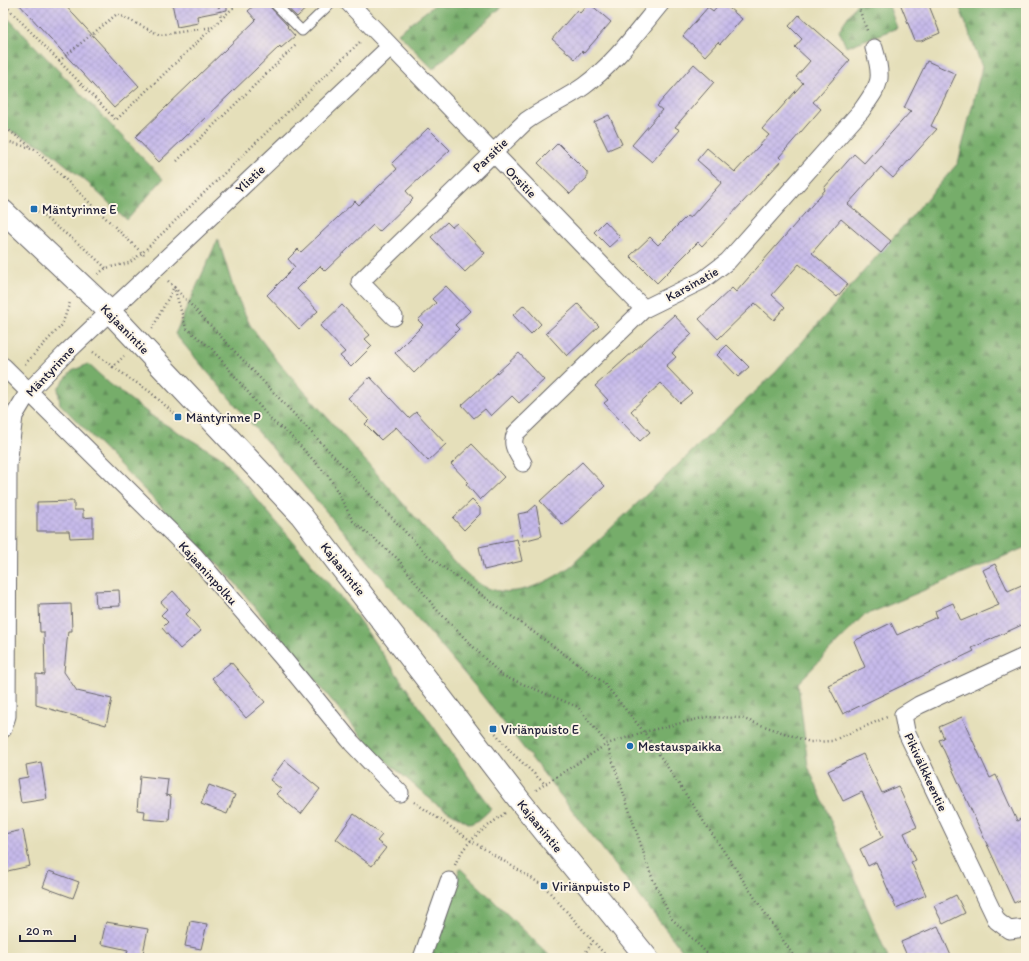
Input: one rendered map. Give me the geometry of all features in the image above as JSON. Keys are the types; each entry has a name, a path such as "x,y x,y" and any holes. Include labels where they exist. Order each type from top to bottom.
{"main road":[{"name":"Kajaanintie","path":"3,211 110,312 301,514 520,801 647,958"}],"street":[{"name":"Parsitie","path":"394,317 360,282 492,152 526,121 543,109 583,87 608,65 661,3"},
{"name":"Orsitie","path":"353,4 390,47 644,309"},
{"name":"Ylistie","path":"110,312 390,47"},
{"name":"Karsinatie","path":"523,463 514,446 513,439 516,433 644,309 698,283 716,272 728,261 861,111 875,91 880,79 880,67 874,48"},
{"name":"Mäntyrinne","path":"3,729 7,716 8,465 14,416 29,391 78,341 110,312"},
{"name":"Kajaaninpolku","path":"8,371 194,554 281,656 352,743 400,793"},
{"name":"Pikivälkkeentie","path":"1026,656 919,705 903,715 906,731 997,921 1009,930 1026,928"},
{"path":"422,958 449,881"}],"lane":[{"path":"274,3 302,31 331,3"}],"path":[{"path":"3,3 116,120 238,3"},
{"path":"218,3 221,19"},
{"path":"857,3 874,48"},
{"path":"59,61 117,14 160,35 213,27"},
{"path":"8,371 62,325 68,304 83,286 106,268 128,263 142,253 373,29"},
{"path":"177,161 300,40 302,31"},
{"path":"3,126 34,149 142,253 429,557 603,682 644,732 795,958"},
{"path":"3,140 34,149"},
{"path":"34,210 84,248 106,268"},
{"path":"113,367 153,328 174,287"},
{"path":"174,287 186,328 212,349 272,421 290,434 330,478 353,521 398,559 436,608 501,675 578,707 607,744 651,875 671,918 712,958"},
{"path":"62,325 78,341 149,391 178,417"},
{"path":"449,881 459,855 470,840 520,801 607,744 644,732 706,717 741,718 810,742 832,741 886,717 903,715"},
{"path":"492,729 511,752 545,784"},
{"path":"400,793 470,840 544,886 608,958"},
{"path":"582,958 593,941"}],"green space":[{"path":"437,3 506,3 433,69 398,33"},
{"path":"857,3 888,3 897,28 846,47 839,30"},
{"path":"958,3 1026,3 1026,547 863,616 798,683 808,766 888,958 688,958 475,686 175,334 218,239 234,290 250,325 274,357 459,567 478,583 490,589 514,591 538,585 571,566 776,372 958,163 982,67"},
{"path":"3,13 163,179 127,220 88,183 44,147 3,127"},
{"path":"88,364 110,384 156,419 222,458 356,616 491,809 479,820 470,824 436,804 371,748 231,578 60,404 58,388 72,371"},
{"path":"460,868 552,958 429,958"}],"building":[{"path":"18,3 63,3 139,86 114,108"},
{"path":"172,3 227,3 227,10 197,16 198,23 177,27"},
{"path":"257,3 268,3 295,36 281,48 280,46 159,162 135,137 256,20 248,11"},
{"path":"282,3 312,3 297,17"},
{"path":"589,3 611,22 584,53 582,51 575,59 552,39 577,10 580,13"},
{"path":"720,3 723,3 742,19 720,44 718,42 705,56 683,36 708,7 713,11"},
{"path":"900,3 928,3 940,33 921,41 915,41"},
{"path":"799,15 850,60 813,102 821,109 779,157 782,160 702,246 698,242 657,283 630,256 650,237 658,245 687,216 690,218 722,182 697,160 707,148 735,172 769,135 762,129 803,83 796,77 810,61 795,47 802,39 789,26"},
{"path":"927,61 956,74 931,126 937,129 893,178 881,167 848,204 891,241 881,253 841,219 812,253 848,284 837,297 799,264 772,295 785,307 774,320 755,303 718,339 699,319 732,288 736,292 825,190 824,188 854,154 864,163 911,111 904,108"},
{"path":"694,64 714,82 675,127 680,130 652,162 632,145 662,110 657,106"},
{"path":"609,115 622,144 608,150 594,122"},
{"path":"428,128 450,150 406,191 413,199 379,232 373,225 325,271 320,266 297,289 318,311 299,329 267,295 295,267 288,259 298,249 301,252 355,201 359,205 397,169 392,163"},
{"path":"558,143 587,172 587,178 570,194 538,163"},
{"path":"605,221 620,237 609,247 594,232"},
{"path":"447,222 452,227 457,223 485,253 465,272 431,237"},
{"path":"446,286 470,311 455,325 459,329 414,373 395,353 423,325 418,320 436,303 432,299"},
{"path":"578,304 599,326 567,356 546,333"},
{"path":"342,305 370,335 365,339 372,346 351,367 340,356 345,352 320,326"},
{"path":"524,305 541,324 531,334 513,315"},
{"path":"674,315 692,334 672,353 676,357 666,366 692,393 680,403 661,383 631,411 650,432 640,441 604,403 608,400 595,386"},
{"path":"727,345 749,367 738,377 717,355"},
{"path":"519,353 544,380 519,403 512,396 491,416 485,409 474,418 462,405"},
{"path":"370,377 409,418 416,412 446,444 428,461 396,427 381,440 365,424 369,420 348,398"},
{"path":"472,444 504,477 480,500 466,484 468,482 451,464"},
{"path":"582,462 605,486 563,525 540,501"},
{"path":"472,500 480,508 480,514 464,530 453,518"},
{"path":"74,501 74,510 83,510 83,518 93,517 93,537 70,538 69,531 37,531 37,502"},
{"path":"536,505 542,536 523,541 518,514 528,512"},
{"path":"517,539 522,561 484,570 479,547"},
{"path":"995,564 1008,591 1026,583 1026,623 972,648 974,651 843,714 828,685 865,667 854,641 891,623 897,635 937,617 935,611 953,603 961,621 999,605 983,570"},
{"path":"119,590 120,606 96,607 95,591"},
{"path":"173,591 190,610 186,614 201,631 180,649 162,628 168,622 161,615 167,609 161,602"},
{"path":"71,604 72,631 68,631 64,672 77,691 112,699 106,725 36,705 36,674 45,675 44,632 40,632 39,605"},
{"path":"231,662 265,702 246,718 212,678"},
{"path":"962,717 990,778 996,775 1017,821 1026,816 1026,897 1014,903 939,740 944,738 939,727"},
{"path":"863,754 882,793 898,786 917,827 904,833 916,860 911,862 926,895 896,908 876,862 868,866 860,849 883,837 862,792 843,801 828,771"},
{"path":"285,760 320,789 301,814 276,794 281,789 270,780"},
{"path":"41,762 47,799 21,803 17,779 28,777 26,765"},
{"path":"140,776 168,779 166,795 171,796 169,821 144,819 145,811 137,810"},
{"path":"209,785 235,795 227,814 201,804"},
{"path":"354,814 382,835 377,841 386,848 372,866 336,839"},
{"path":"23,830 30,866 3,872 3,843 6,842 4,834"},
{"path":"49,871 79,882 73,898 43,887"},
{"path":"956,895 965,913 943,924 934,906"},
{"path":"190,921 207,924 201,949 185,946"},
{"path":"106,922 148,929 142,958 126,958 128,950 101,944"},
{"path":"938,926 952,958 908,958 901,942"}],"place":[{"name":"Mäntyrinne E","path":"34,209"},
{"name":"Mäntyrinne P","path":"178,417"},
{"name":"Viriänpuisto E","path":"493,729"},
{"name":"Mestauspaikka","path":"630,746"},
{"name":"Viriänpuisto P","path":"544,886"}]}
